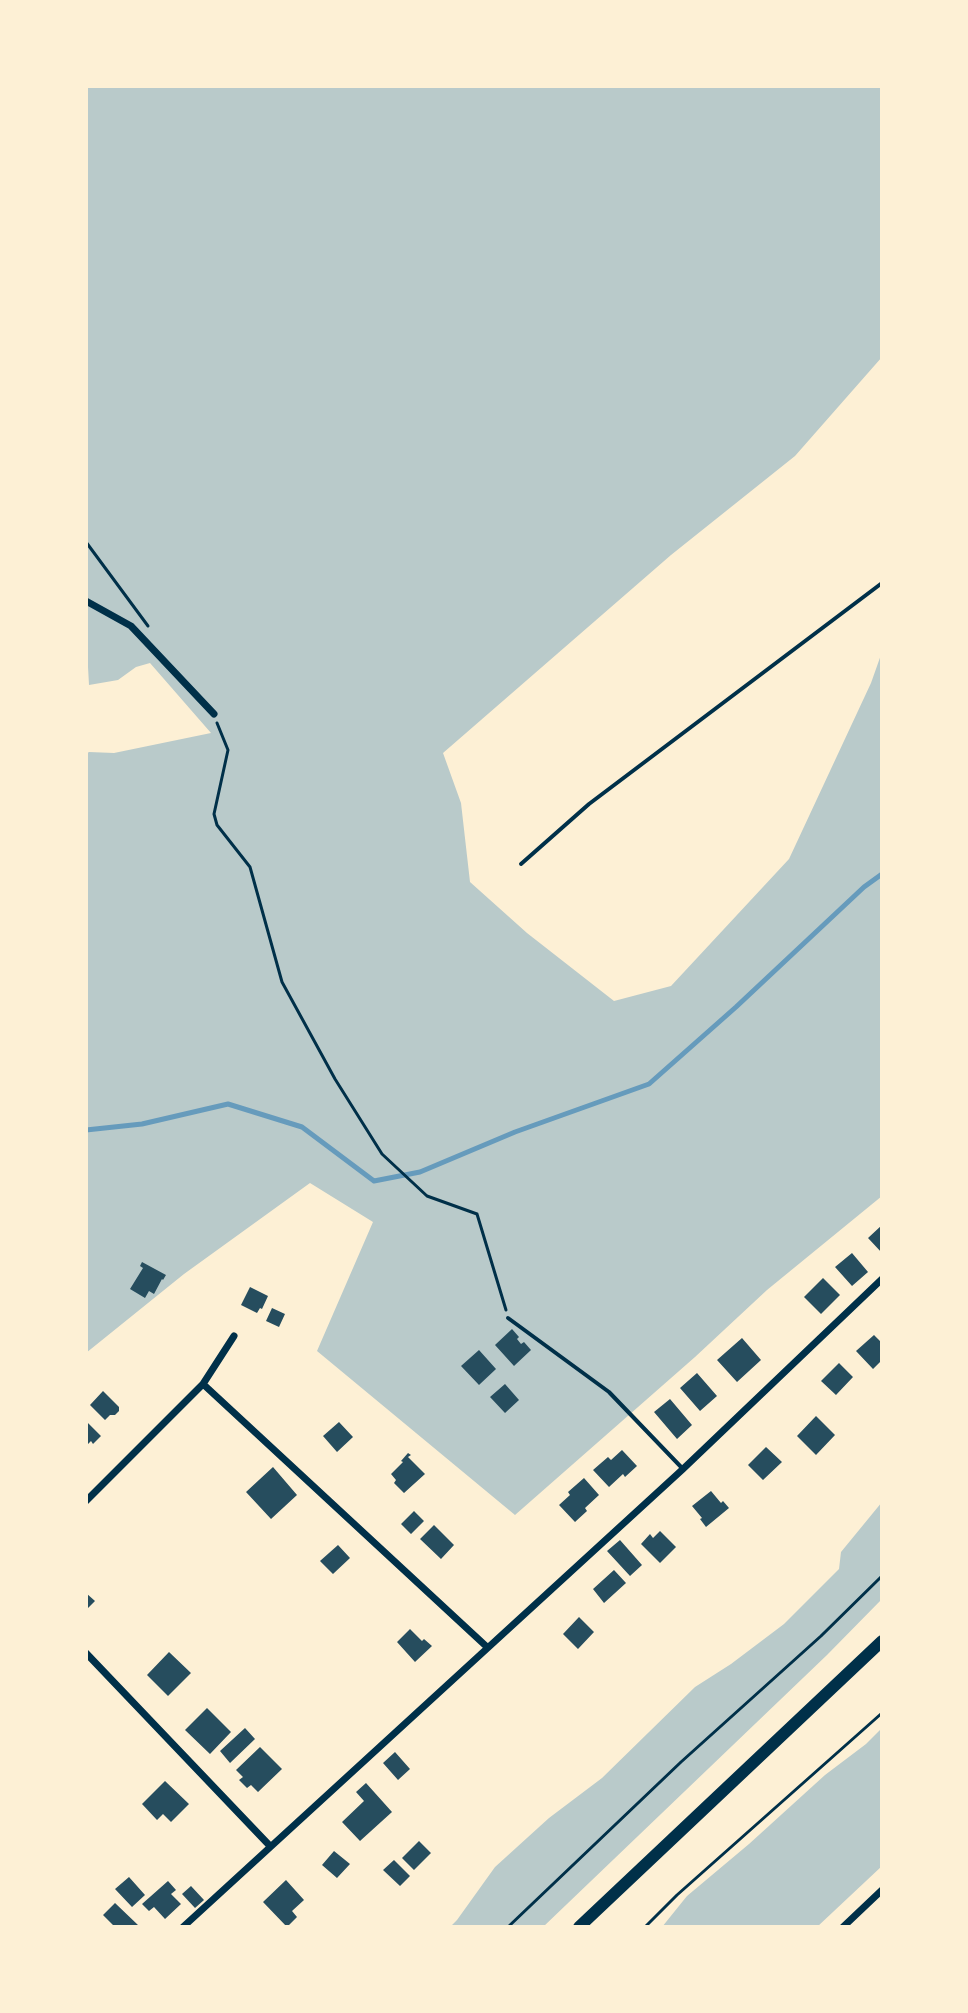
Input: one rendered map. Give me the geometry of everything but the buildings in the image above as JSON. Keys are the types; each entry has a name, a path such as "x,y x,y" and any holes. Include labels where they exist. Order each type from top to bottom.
{"main road":[{"path":"579,1927 882,1641"}],"street":[{"path":"86,601 131,626 214,714"},
{"path":"183,1927 683,1469 882,1279"},
{"path":"86,1501 203,1384 234,1336"},
{"path":"203,1384 487,1647"},
{"path":"86,1653 270,1846"},
{"path":"843,1927 882,1890"}],"lane":[{"path":"521,864 589,804 882,583"},
{"path":"508,1318 609,1392 683,1469"}],"path":[{"path":"86,542 150,628"},
{"path":"214,714 228,750 214,814 217,825 250,867 282,982 335,1079 382,1154 427,1196 477,1214 508,1318"},
{"path":"508,1927 882,1576"},
{"path":"645,1927 882,1713"}],"shaded area":[{"path":"86,86 882,86 882,357 795,456 671,555 443,753 461,803 470,882 527,933 614,1001 671,986 789,859 871,683 882,652 882,1196 767,1290 515,1515 317,1351 373,1222 310,1183 184,1274 86,1353 86,754 114,753 211,733 150,663 136,667 118,680 89,685 86,664"},
{"path":"882,1502 882,1599 827,1655 543,1927 450,1927 495,1867 549,1818 602,1778 695,1687 784,1624 839,1569 841,1552"},
{"path":"882,1728 882,1866 817,1927 662,1927 687,1896"}],"waterway":[{"path":"86,1130 142,1124 228,1104 302,1127 374,1181 420,1172 515,1132 649,1084 882,874"}]}
